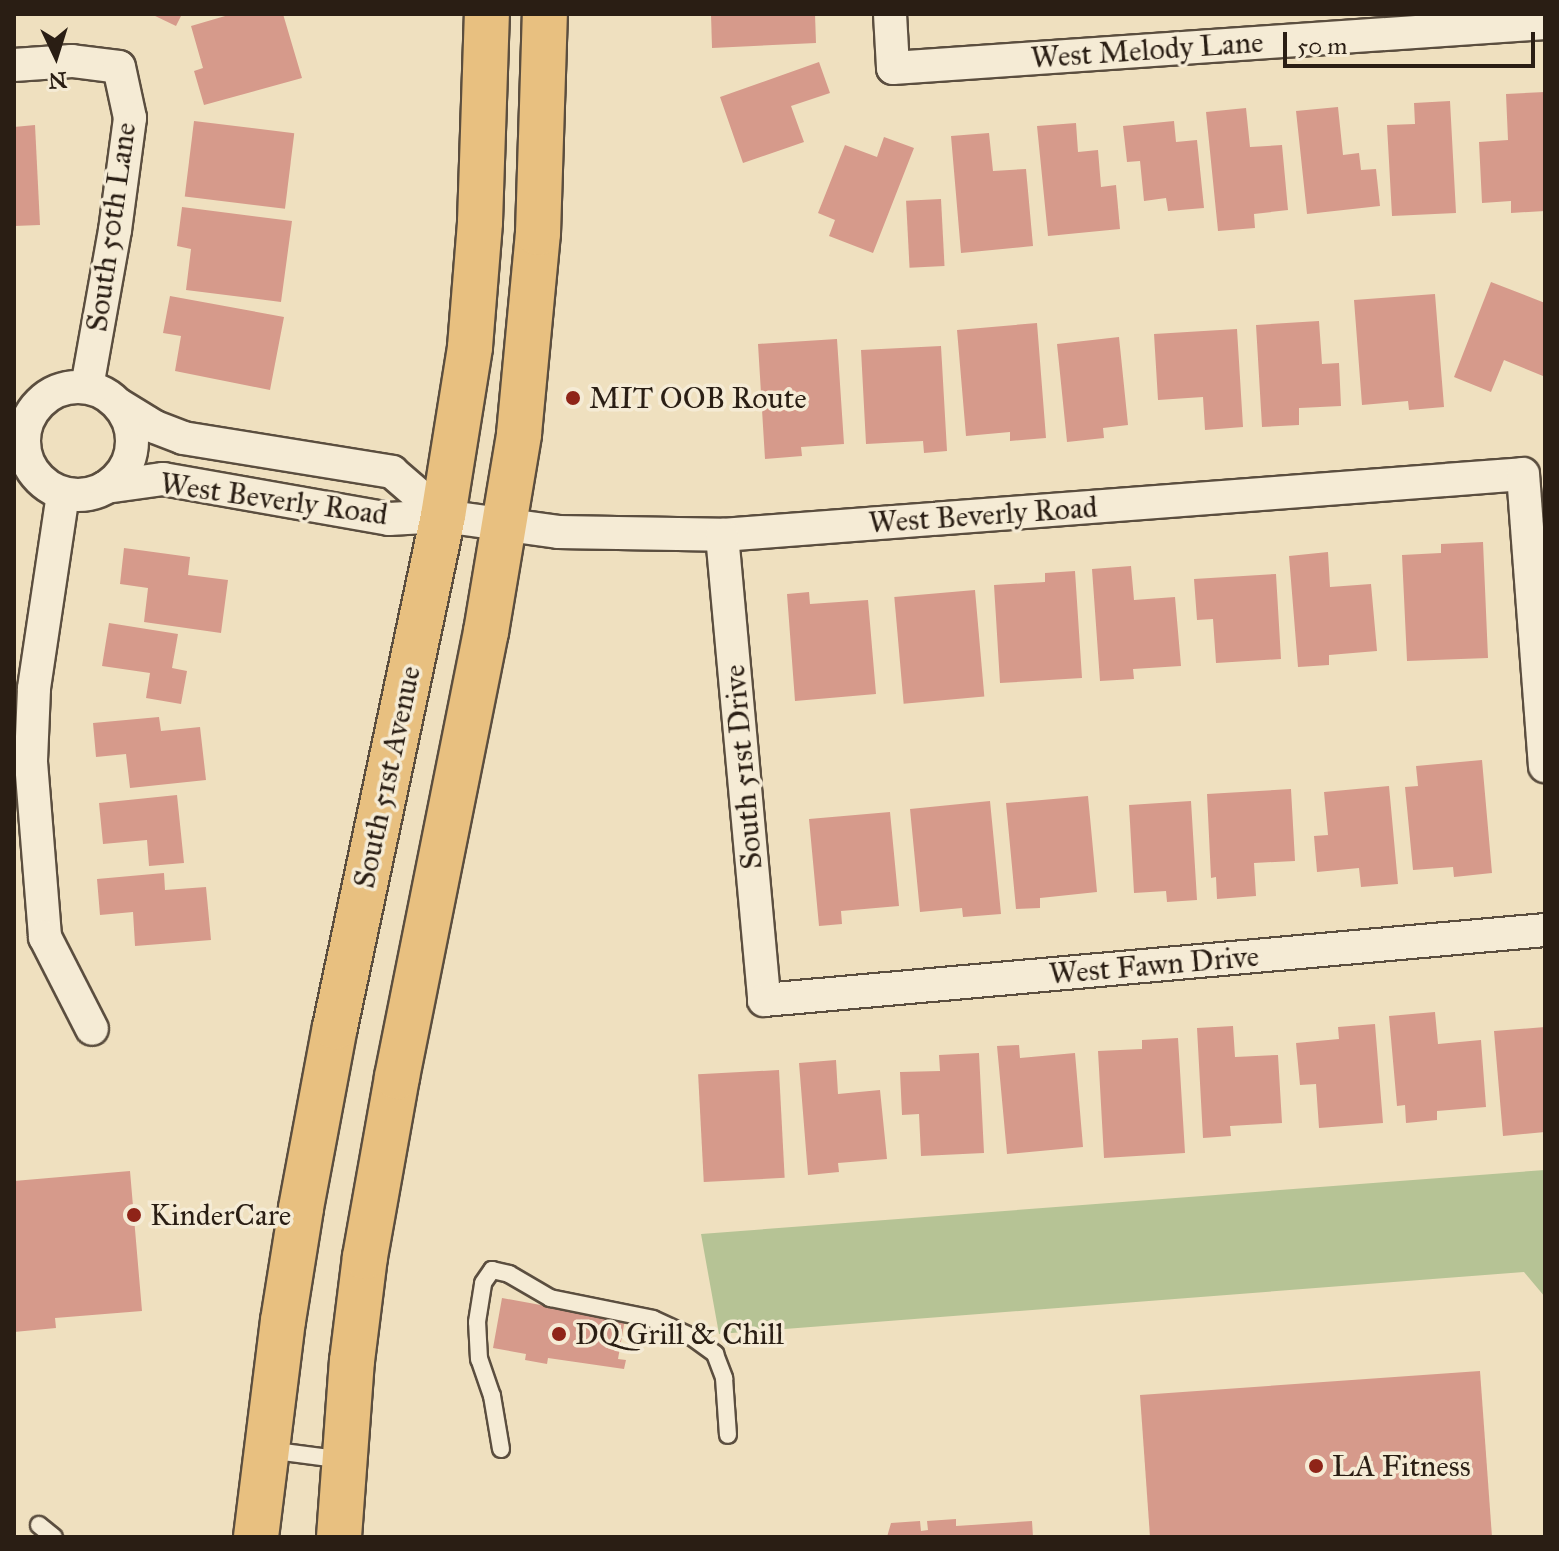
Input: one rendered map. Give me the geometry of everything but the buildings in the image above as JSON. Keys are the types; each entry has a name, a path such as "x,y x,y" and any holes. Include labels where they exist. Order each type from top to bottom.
{"main road":[{"name":"South 51st Avenue","path":"256,1537 283,1321 326,1072 443,516 476,285 487,14"},
{"path":"339,1537 352,1361 377,1187 504,527 531,324 543,133 545,14"}],"street":[{"name":"West Melody Lane","path":"890,14 893,68 1545,23"},
{"name":"South 50th Lane","path":"14,65 72,61 119,67 130,118 115,230 87,387"},
{"path":"87,387 110,397 119,405 128,419 132,450 127,465 106,487 86,495 63,494 50,488 30,467 23,441 25,428 37,404 48,395 60,389 87,387"},
{"name":"West Beverly Road","path":"119,405 155,427 183,438 392,472 443,516"},
{"name":"West Beverly Road","path":"106,487 163,479 389,519 443,516 504,527 558,532 722,535 1523,474 1543,722"},
{"path":"63,494 24,687 45,937 92,1029"},
{"name":"South 51st Drive","path":"722,535 764,1000"},
{"path":"1543,722 1545,766"},
{"name":"West Fawn Drive","path":"764,1000 1545,930"}],"lane":[{"path":"501,1449 492,1396 479,1359 477,1322 483,1283 492,1270 509,1274 550,1298 653,1319 692,1337 715,1354 724,1378 728,1435"},
{"path":"266,1450 344,1460"},
{"path":"39,1525 54,1537"}],"green space":[{"path":"1545,1170 1545,1297 1524,1272 719,1334 701,1234"}],"place":[{"name":"MIT OOB Route","path":"573,398"},
{"name":"KinderCare","path":"134,1215"},
{"name":"DQ Grill & Chill","path":"559,1334"},
{"name":"LA Fitness","path":"1316,1466"}]}
